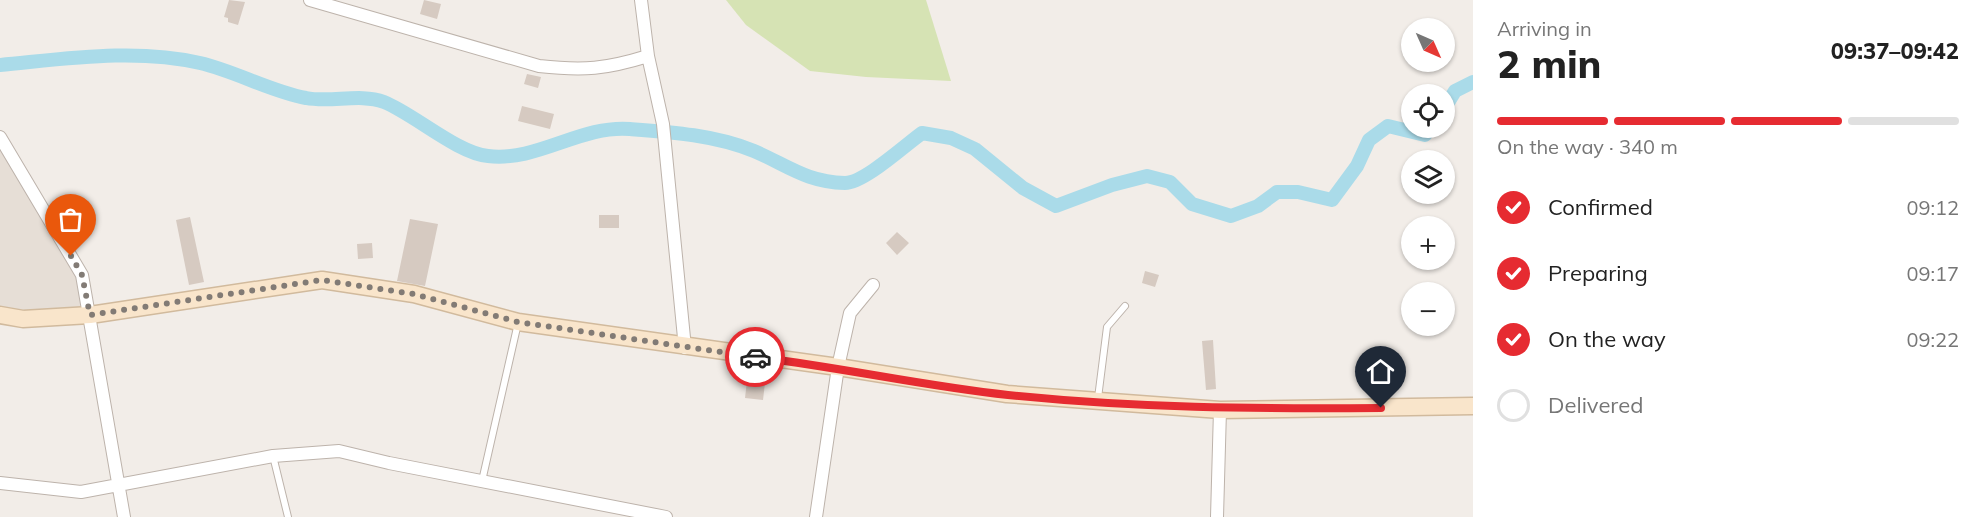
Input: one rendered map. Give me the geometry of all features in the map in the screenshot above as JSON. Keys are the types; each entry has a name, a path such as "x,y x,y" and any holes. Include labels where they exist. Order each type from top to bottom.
{"main road":[{"path":"0,315 23,319 90,315 322,280 414,294 518,322 685,348 838,367 1006,394 1220,410 1473,406"}],"street":[{"path":"310,0 356,6 540,66 575,70 608,68 648,56"},
{"path":"641,0 648,56 663,124 685,348"},
{"path":"0,137 82,275 124,517"},
{"path":"816,517 838,367 850,313 873,285"},
{"path":"1217,517 1220,410"},
{"path":"0,483 81,492 118,487 273,456 339,451 666,517"}],"lane":[{"path":"1098,402 1107,327 1125,306"},
{"path":"482,481 518,322"},
{"path":"273,456 288,517"}],"shaded area":[{"path":"0,137 82,275 90,315 0,315"}],"green space":[{"path":"726,0 926,0 951,81 866,77 810,71 746,25"}],"building":[{"path":"229,0 245,2 238,25 228,22 228,18 224,17"},
{"path":"424,0 441,4 437,19 420,14"},
{"path":"527,74 541,77 538,88 524,84"},
{"path":"522,106 554,114 550,129 518,121"},
{"path":"599,215 619,215 619,228 599,228"},
{"path":"190,217 204,282 189,285 176,220"},
{"path":"410,219 438,224 425,286 397,281"},
{"path":"897,232 909,243 897,255 886,243"},
{"path":"372,243 373,258 358,259 357,244"},
{"path":"1145,271 1159,275 1155,287 1142,283"},
{"path":"1213,340 1216,389 1206,390 1202,341"},
{"path":"748,372 766,374 763,400 745,398"}],"waterway":[{"path":"0,65 125,55 175,59 200,63 306,98 375,99 396,108 449,141 488,156 524,154 576,137 612,129 646,130 724,141 754,151 797,172 831,182 845,183 863,177 922,133 951,138 975,149 1023,188 1056,206 1112,185 1147,176 1170,182 1192,204 1231,216 1258,206 1277,192 1298,192 1332,200 1357,166 1369,140 1388,126 1401,129"},
{"path":"1455,91 1473,82"}],"way so far":[{"path":"71,256 82,275 90,315 322,280 414,294 518,322 755,357"}],"route":[{"path":"755,357 838,367 1006,394 1098,402 1220,410 1381,408"}]}
